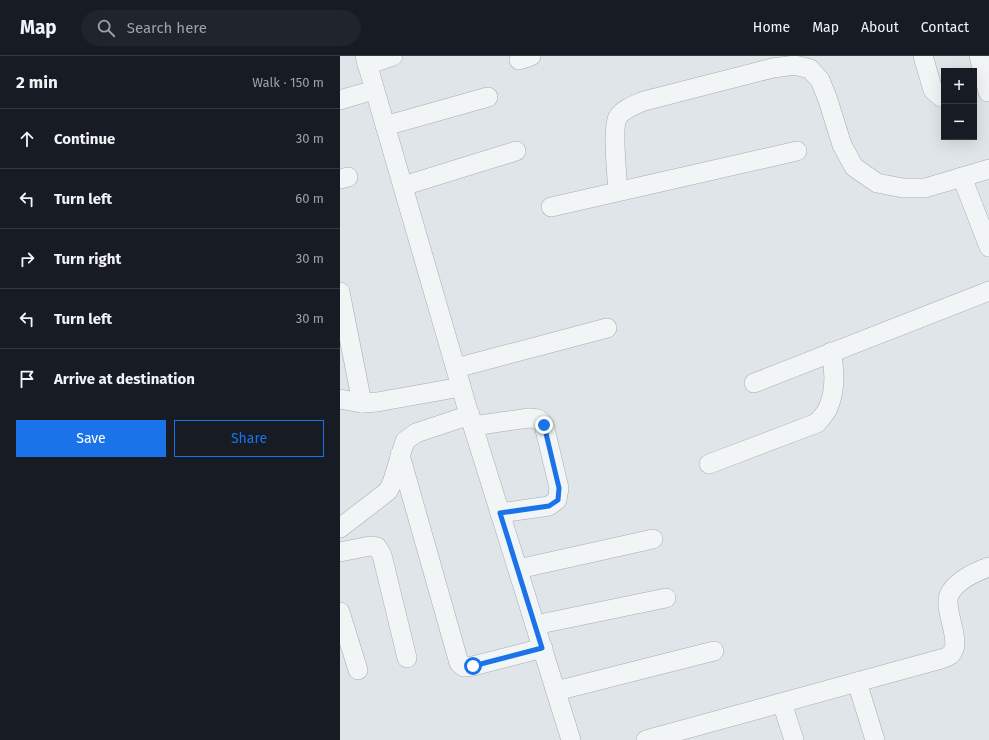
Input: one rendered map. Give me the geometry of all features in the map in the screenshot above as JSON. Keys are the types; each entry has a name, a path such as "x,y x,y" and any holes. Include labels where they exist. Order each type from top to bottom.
{"street":[{"path":"393,56 366,60 461,387 571,740"},
{"path":"923,56 933,90 941,97"},
{"path":"979,56 984,93"},
{"path":"618,192 615,133 617,118 628,108 644,101 773,68 795,65 810,69 820,80 842,145 854,167 877,183 903,188 926,188 989,169"},
{"path":"340,100 374,90"},
{"path":"385,126 488,96"},
{"path":"403,186 516,151"},
{"path":"551,207 797,151"},
{"path":"962,177 989,247"},
{"path":"340,292 362,402"},
{"path":"754,383 989,292"},
{"path":"456,368 607,328"},
{"path":"709,464 817,423 828,409 834,391 835,370 831,352"},
{"path":"340,399 362,402 377,402 461,387"},
{"path":"340,528 388,491 392,483 405,441 416,433 472,420 538,419 544,425 559,488 558,500 549,506 500,513"},
{"path":"400,455 459,663 464,668 542,648"},
{"path":"518,569 653,539"},
{"path":"340,552 370,546 377,548 382,555 407,658"},
{"path":"646,740 941,659 950,655 954,649 955,642 948,605 950,595 956,586 966,578 989,567"},
{"path":"535,625 666,598"},
{"path":"340,612 358,670"},
{"path":"556,691 714,651"},
{"path":"857,682 875,740"},
{"path":"782,703 794,740"}],"route":[{"path":"473,666 542,648 500,513 549,506 558,500 559,488 544,425"}]}
